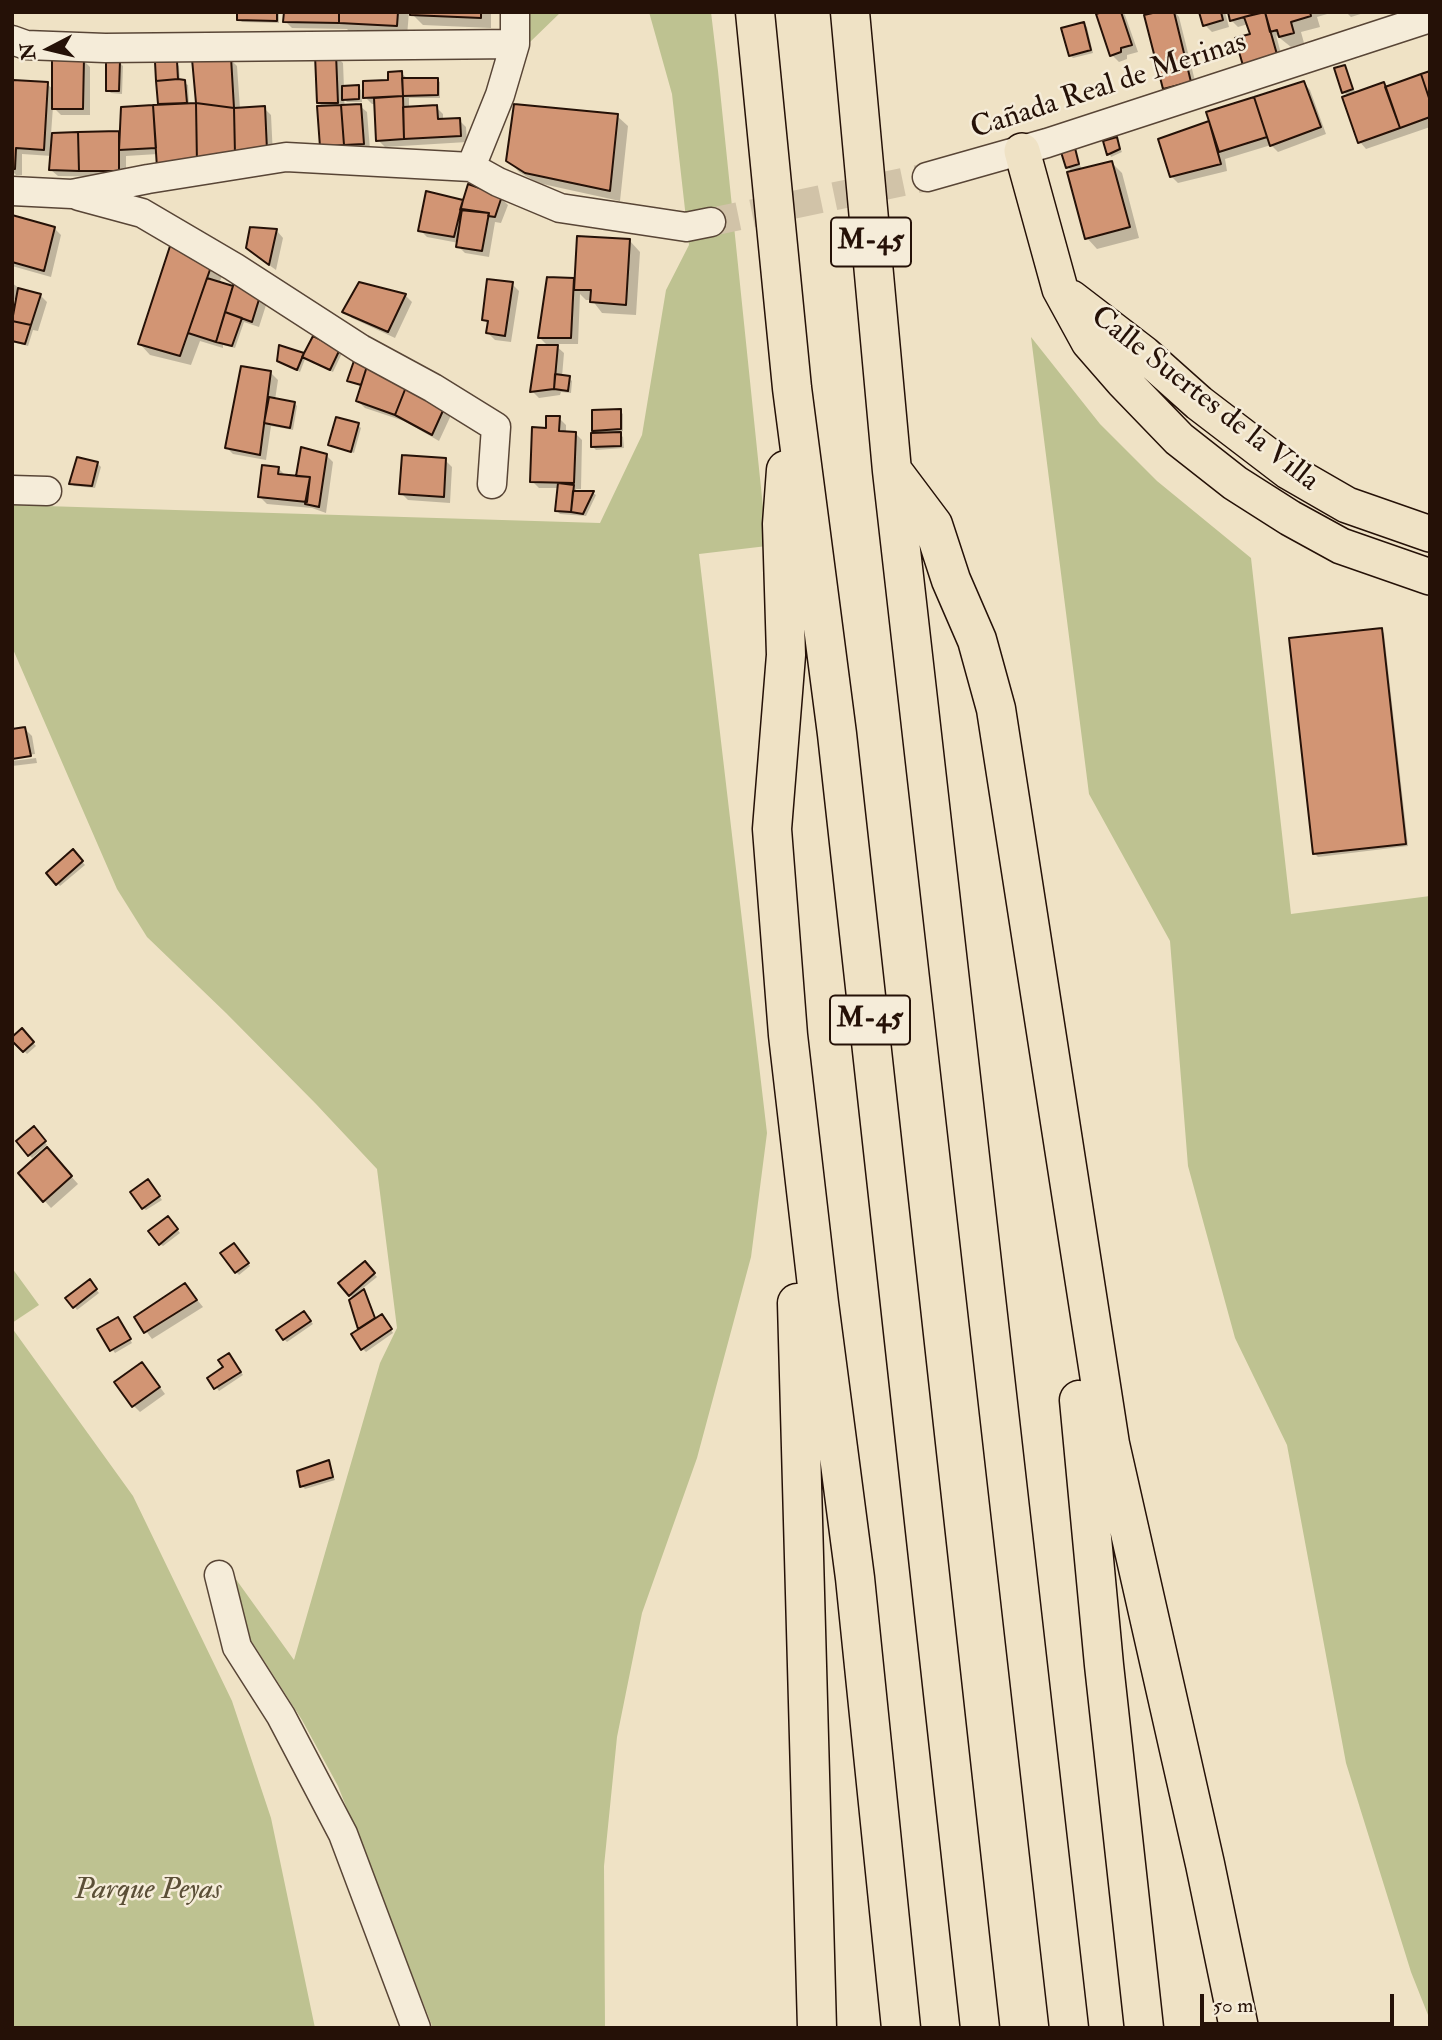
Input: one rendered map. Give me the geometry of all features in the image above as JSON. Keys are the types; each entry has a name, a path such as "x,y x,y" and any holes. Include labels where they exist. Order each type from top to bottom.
{"highway":[{"name":"M-45","path":"755,12 792,388 838,734 980,2028"},
{"name":"M-45","path":"850,12 892,471 1069,2028"},
{"path":"792,388 782,524 786,655 772,829 788,1035 855,1578 901,2028"},
{"path":"892,471 933,525 951,580 977,640 996,709 1111,1444 1239,2028"},
{"path":"1032,942 1059,1188 1104,1665 1144,2028"},
{"path":"788,1035 817,2028"}],"main road":[{"name":"Calle Suertes de la Villa","path":"1022,151 1060,289 1089,342 1179,439 1235,483 1290,518 1341,546 1430,577"},
{"name":"Calle Suertes de la Villa","path":"1060,289 1144,354 1199,403 1288,471 1348,505 1430,534"}],"street":[{"path":"471,167 500,95 514,44 515,12"},
{"name":"Cañada Real de Merinas","path":"927,177 1022,151 1430,18"},
{"path":"12,40 26,45 105,48 514,44"},
{"path":"72,194 148,178 286,157 471,167 498,182 560,208 686,228 711,222"},
{"path":"12,191 72,194 142,213 234,267 361,349 445,395 496,427 492,484"},
{"path":"12,491 47,491"},
{"path":"219,1575 237,1647 281,1716 343,1834 416,2028"}],"green space":[{"path":"517,12 561,12 529,43"},
{"path":"649,12 711,12 718,71 767,546 699,554 767,1133 751,1257 697,1458 642,1613 617,1737 604,1866 605,2028 433,2028 338,1786 302,1720 245,1631 235,1578 294,1660 380,1363 397,1328 377,1169 226,1013 147,937 117,889 12,647 12,505 600,523 642,435 666,290 689,245 672,94"},
{"path":"1031,337 1100,424 1157,481 1251,558 1291,914 1430,896 1430,2020 1411,1972 1346,1763 1287,1445 1235,1338 1188,1166 1170,941 1089,794"},
{"path":"12,1268 39,1305 12,1323"},
{"name":"Parque Peyas","path":"12,1328 133,1496 232,1701 271,1818 315,2028 12,2028"}],"building":[{"path":"237,12 277,12 277,21 237,20"},
{"path":"284,12 339,12 339,23 283,22"},
{"path":"339,12 398,12 397,26 339,23"},
{"path":"410,12 481,12 481,18 410,15"},
{"path":"1121,12 1132,45 1121,48 1121,52 1110,56 1096,14"},
{"path":"1174,12 1191,82 1163,89 1144,15"},
{"path":"1199,12 1221,12 1223,20 1203,26"},
{"path":"1228,12 1262,12 1230,21"},
{"path":"1265,12 1310,12 1311,16 1291,22 1294,33 1279,37 1277,30 1270,32"},
{"path":"1265,12 1278,58 1244,69 1235,38 1250,34 1244,17"},
{"path":"1084,22 1091,50 1069,56 1061,28"},
{"path":"336,54 338,103 317,103 315,55"},
{"path":"231,57 234,108 196,103 192,59"},
{"path":"52,58 84,58 83,109 52,109"},
{"path":"106,61 120,61 119,91 106,91"},
{"path":"177,61 178,79 156,81 155,62"},
{"path":"1345,65 1353,89 1342,93 1334,68"},
{"path":"402,71 403,96 363,98 363,81 388,80 388,72"},
{"path":"1430,71 1430,101 1421,74"},
{"path":"1421,74 1430,101 1430,117 1400,128 1385,87"},
{"path":"402,78 438,78 438,95 403,96"},
{"path":"13,80 48,82 44,150 16,148 15,169 12,169"},
{"path":"185,80 187,103 158,104 156,81"},
{"path":"1304,81 1321,127 1270,146 1254,97"},
{"path":"1384,82 1400,128 1358,143 1342,97"},
{"path":"359,85 359,99 342,100 342,86"},
{"path":"403,96 404,139 376,141 374,98"},
{"path":"1254,97 1267,137 1219,152 1206,112"},
{"path":"196,103 234,108 235,155 197,164"},
{"path":"196,103 197,164 157,168 153,105"},
{"path":"361,104 364,144 344,145 341,105"},
{"path":"514,104 618,114 610,191 525,173 506,161"},
{"path":"153,105 156,148 119,150 121,107"},
{"path":"341,105 344,145 320,147 317,106"},
{"path":"437,105 438,119 460,118 461,136 404,139 403,107"},
{"path":"265,106 267,150 235,155 234,108"},
{"path":"1209,121 1221,164 1170,177 1158,139"},
{"path":"119,131 119,171 79,171 78,132"},
{"path":"78,132 79,171 49,170 52,133"},
{"path":"1117,137 1120,149 1107,155 1103,141"},
{"path":"1075,148 1079,164 1066,168 1061,152"},
{"path":"1112,161 1130,227 1085,239 1067,172"},
{"path":"468,184 502,196 495,217 488,216 489,213 460,210"},
{"path":"426,191 463,200 454,237 418,231"},
{"path":"462,209 489,213 482,251 456,247"},
{"path":"12,215 55,227 44,271 12,262"},
{"path":"250,227 277,229 269,265 246,248"},
{"path":"577,236 630,239 626,305 590,302 591,290 574,290"},
{"path":"172,240 213,261 180,356 138,344"},
{"path":"236,276 261,293 252,322 225,312"},
{"path":"547,277 574,278 571,338 538,338"},
{"path":"207,278 233,286 216,342 188,333"},
{"path":"487,279 513,282 505,336 486,333 488,321 482,320"},
{"path":"359,282 406,294 388,332 342,312"},
{"path":"18,288 41,294 31,325 12,321"},
{"path":"225,312 242,318 232,346 216,342"},
{"path":"12,321 31,325 25,344 12,341"},
{"path":"313,336 340,349 330,370 302,357"},
{"path":"279,345 304,353 297,370 277,361"},
{"path":"537,345 558,345 554,389 530,392"},
{"path":"356,355 368,363 361,385 347,381"},
{"path":"368,363 408,382 395,415 356,401"},
{"path":"241,366 271,371 260,455 225,448"},
{"path":"555,374 570,376 568,391 554,389"},
{"path":"408,382 446,404 432,435 395,415"},
{"path":"269,397 295,402 290,428 264,423"},
{"path":"621,409 621,429 592,431 592,410"},
{"path":"546,416 560,416 559,431 576,432 574,483 530,482 532,427 546,428"},
{"path":"336,417 359,423 351,452 328,445"},
{"path":"621,432 621,446 591,447 591,433"},
{"path":"301,447 327,454 319,507 305,504 310,477 296,476"},
{"path":"402,455 446,458 444,497 399,494"},
{"path":"77,457 98,462 92,486 69,484"},
{"path":"262,465 279,467 278,474 310,477 307,502 258,497"},
{"path":"558,483 574,485 571,512 555,511"},
{"path":"573,491 594,491 583,514 571,512"},
{"path":"1382,628 1406,844 1313,854 1289,638"},
{"path":"25,727 31,756 12,759 12,729"},
{"path":"73,849 83,861 56,885 46,873"},
{"path":"22,1028 34,1042 23,1052 12,1041 12,1037"},
{"path":"34,1126 46,1141 28,1156 16,1141"},
{"path":"47,1147 72,1176 43,1202 18,1173"},
{"path":"148,1179 160,1196 142,1209 130,1192"},
{"path":"168,1216 178,1229 159,1245 148,1231"},
{"path":"234,1243 249,1263 235,1273 220,1253"},
{"path":"365,1261 375,1273 349,1296 338,1283"},
{"path":"90,1279 97,1289 73,1308 65,1298"},
{"path":"185,1283 197,1300 144,1333 134,1317"},
{"path":"364,1289 375,1318 358,1329 349,1300"},
{"path":"304,1311 311,1321 283,1340 276,1330"},
{"path":"382,1314 392,1329 361,1350 351,1334"},
{"path":"118,1317 131,1339 110,1351 97,1329"},
{"path":"229,1353 241,1372 214,1389 207,1378 223,1367 218,1360"},
{"path":"142,1362 160,1387 132,1407 114,1382"},
{"path":"329,1460 333,1477 300,1487 297,1471"}],"tunnel":[{"path":"711,222 927,177"}]}
